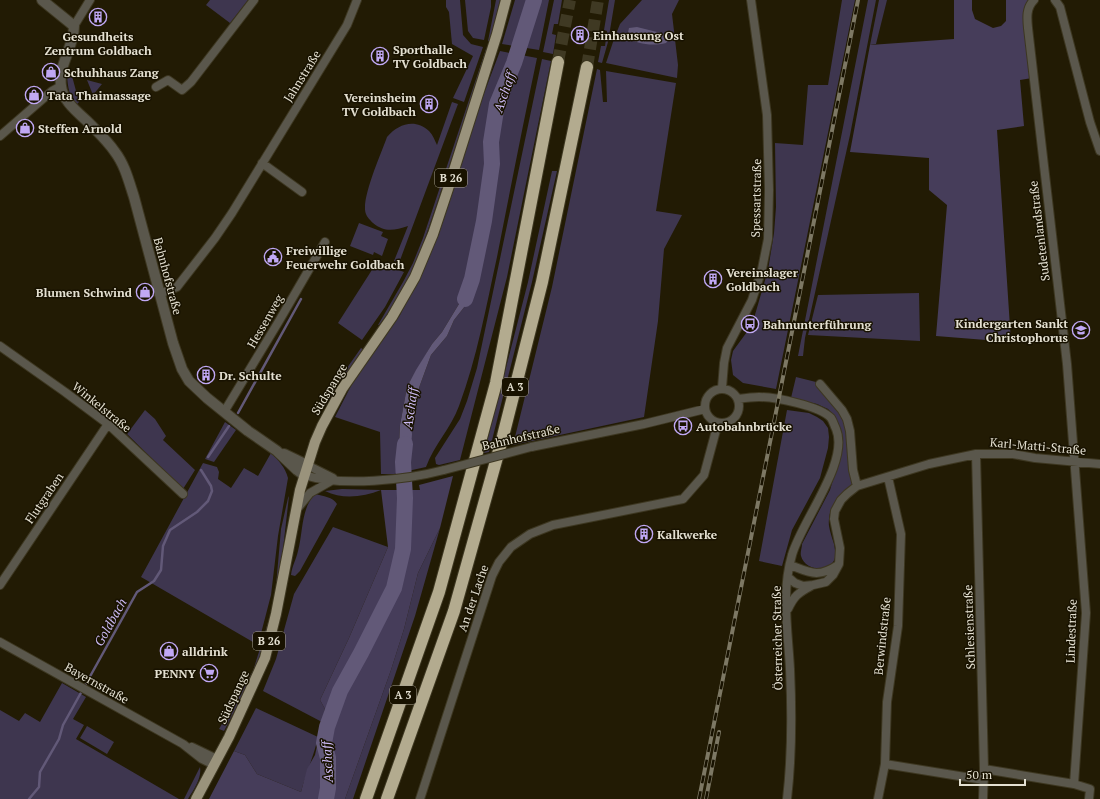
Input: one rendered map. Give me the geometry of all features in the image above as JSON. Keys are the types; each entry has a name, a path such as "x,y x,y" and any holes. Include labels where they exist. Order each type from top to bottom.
{"highway":[{"name":"A 3","path":"366,799 439,592 496,383 558,62"},
{"name":"A 3","path":"387,799 454,611 503,436 542,282 587,67"}],"main road":[{"name":"Südspange","path":"196,799 265,658 276,614 296,510 306,470 322,426 342,389 392,317 415,277 433,234 448,189 497,34 506,0"}],"street":[{"path":"42,0 74,26"},
{"path":"0,136 40,103 52,91 61,86 63,66 72,39 74,26 90,0"},
{"path":"156,87 168,80 182,90 191,82 254,0"},
{"name":"Jahnstraße","path":"159,294 177,287 232,213 347,26 357,0"},
{"name":"Spessartstraße","path":"722,388 727,348 752,300 762,269 768,239 769,190 767,115 763,77 751,0"},
{"name":"Sudetenlandstraße","path":"1034,0 1030,4 1028,10 1028,28 1067,364 1074,461"},
{"path":"1055,0 1060,7 1090,122 1100,151"},
{"name":"Bahnhofstraße","path":"61,86 63,93 75,110 93,127 116,153 126,174 134,197 172,343 182,369 189,382 248,431 277,451 297,470 306,470 324,474 342,480"},
{"path":"262,163 302,192"},
{"name":"Hessenweg","path":"224,412 325,242"},
{"name":"Winkelstraße","path":"0,346 108,424 183,494"},
{"path":"820,384 842,410 847,419 850,430 853,470 857,486"},
{"path":"722,388 732,391 738,399 740,408 736,418 728,423 718,423 709,418 705,409 706,399 713,392 722,388"},
{"name":"Österreicher Straße","path":"738,399 760,397 810,406 820,410 831,418 837,431 838,444 835,461 817,502 800,533 792,554 788,577 787,612 791,740 787,799"},
{"name":"Bahnhofstraße","path":"306,470 316,478 331,481 383,480 432,473 531,447 644,424 705,409"},
{"name":"An der Lache","path":"420,799 492,576 499,562 511,547 530,534 553,525 683,499 704,475 718,423"},
{"name":"Flutgraben","path":"0,585 108,424"},
{"name":"Karl-Matti-Straße","path":"839,564 840,548 834,519 835,511 841,500 857,486 929,464 976,454 1013,454 1035,458 1100,464"},
{"name":"Schlesienstraße","path":"976,454 984,769 983,799"},
{"name":"Lindestraße","path":"1074,461 1086,613 1074,784"},
{"name":"Berwindstraße","path":"878,799 886,764 887,702 898,626 901,534 888,477"},
{"name":"Bahnhofstraße","path":"296,510 310,493 331,481"},
{"path":"790,564 807,572 820,574 828,572 839,564"},
{"path":"788,577 795,583 803,586 826,582 833,575 839,564"},
{"path":"787,612 798,593 814,585"},
{"name":"Bayernstraße","path":"0,642 183,744 194,748 215,762"},
{"path":"886,764 984,780"},
{"path":"984,769 1074,784 1090,789 1089,799"}],"shaded area":[{"path":"210,0 248,0 230,23 206,5"},
{"path":"446,0 460,0 463,35 471,44 483,47 464,102 453,98 473,56 452,44 449,12 446,7"},
{"path":"465,0 491,0 491,7 484,40 473,38 468,31"},
{"path":"496,0 500,0 490,41 488,41"},
{"path":"515,0 549,0 539,50 502,44"},
{"path":"554,0 562,0 558,24 554,24 552,34 556,35 553,54 543,52"},
{"path":"609,0 615,0 608,42 602,63 598,62 601,46 605,46 607,31 604,30"},
{"path":"642,0 679,0 672,14 678,65 677,78 606,63 620,24"},
{"path":"842,0 855,0 776,389 743,383 733,375 731,360 733,351 752,325 768,270 774,233 776,207 775,143 803,145 808,85 828,85"},
{"path":"868,0 876,0 850,135 805,338 803,356 798,356"},
{"path":"879,0 887,0 876,44 870,45"},
{"path":"954,0 972,0 972,10 975,19 993,28 1001,26 1006,21 1006,0 1034,0 1029,7 1038,77 1020,80 1024,126 997,130 1011,342 936,336 947,205 929,190 929,158 850,152 870,45 954,39"},
{"path":"486,49 488,49 431,222 410,276 391,309 378,325 413,263 423,238"},
{"path":"500,51 537,58 485,313 471,370 456,414 433,451 426,467 394,474 381,474 380,432 335,417 353,382 400,315 422,272 449,203 480,104","holes":["477,273 469,301 454,320 447,336 431,355 420,385 398,467 400,425 407,387 432,344 442,332 462,299 468,283"]},
{"path":"542,59 551,61 507,277 460,460 439,465 436,464 435,458 460,419 477,368"},
{"path":"597,69 600,70 603,102 607,102 606,71 676,83 656,211 682,215 664,249 658,321 644,417 513,445 552,287"},
{"path":"67,76 72,76 79,102 76,105 70,95"},
{"path":"87,80 102,84 93,95"},
{"path":"452,102 458,104 399,263 394,261 408,226 390,230 377,226 367,216 365,207 366,198 372,176 387,137 391,132 401,126 412,124 424,127 433,136 437,145"},
{"path":"552,171 557,171 532,282 489,452 484,453 528,282"},
{"path":"359,223 383,232 381,236 388,239 382,256 374,252 373,255 350,246"},
{"path":"377,262 404,272 385,307 362,340 338,323"},
{"path":"919,293 920,341 808,335 818,295"},
{"path":"361,348 364,350 326,405 325,404 330,392"},
{"path":"796,377 816,382 840,414 848,435 854,483 839,496 832,507 829,526 834,544 835,558 830,565 821,569 811,567 803,561 801,556 802,544 830,490 837,466 840,431 835,416 828,409 817,404 791,398"},
{"path":"145,410 155,419 166,436 163,440 195,470 183,489 127,434"},
{"path":"787,410 809,413 817,417 823,421 828,428 829,437 828,448 820,478 792,530 782,566 759,561"},
{"path":"225,422 236,430 214,462 205,459"},
{"path":"271,453 283,467 288,478 278,536 271,595 258,645 141,577 203,463 217,467 219,472 218,479 231,488 244,468 258,476"},
{"path":"453,476 440,528 418,573 404,629 391,670 345,799 209,799 234,751 245,755 257,774 301,792 307,769 315,755 325,709 320,700 349,638 388,547 381,490 420,490 419,485"},
{"path":"342,489 381,490 360,496 339,496 325,491"},
{"path":"315,494 330,498 337,504 300,571 295,576 291,575 300,544 303,521 307,506"},
{"path":"289,496 281,567 273,614 255,672 224,731 219,729 253,671 271,613 276,586 281,529"},
{"path":"333,527 388,547 349,638 320,700 325,709 322,722 263,691 276,659 294,594"},
{"path":"440,528 415,616 353,799 345,799 391,670 404,629 418,573"},
{"path":"62,683 86,697 73,719 84,725 76,739 179,799 0,799 0,710 19,721 25,713 40,722"},
{"path":"256,708 318,737 301,792 257,774 245,755 234,751"},
{"path":"87,726 114,742 107,754 80,738"},
{"path":"200,767 200,775 197,783 188,799 184,799"}],"water":[{"path":"637,27 661,33 669,39 666,43 656,44 636,42 627,37 629,28"},
{"path":"478,271 469,301 454,320 447,336 431,355 410,418 412,434 410,463 398,467 400,425 407,387 432,344 442,332 462,299 468,283"}],"waterway":[{"name":"Aschaff","path":"465,299 472,279 484,221 492,164 491,142 497,104 514,63 534,0"},
{"path":"238,413 301,299"},
{"path":"208,457 229,426"},
{"name":"Aschaff","path":"326,799 328,788 328,758 324,743 327,727 340,691 394,588 403,549 405,498 403,462 405,444"},
{"name":"Goldbach","path":"29,799 39,787 40,772 59,739 63,725 137,592 154,581 161,570 163,546 170,530 197,512 208,501 212,491 211,486 201,470"}],"tunnel":[{"path":"558,62 570,0"},
{"path":"587,67 598,0"}],"railway":[{"path":"699,799 858,0"},
{"path":"706,799 719,732"}],"place":[{"name":"Gesundheits Zentrum Goldbach","path":"98,17"},
{"name":"Einhausung Ost","path":"580,35"},
{"name":"Sporthalle TV Goldbach","path":"380,56"},
{"name":"Schuhhaus Zang","path":"51,72"},
{"name":"Tata Thaimassage","path":"34,95"},
{"name":"Vereinsheim TV Goldbach","path":"429,104"},
{"name":"Steffen Arnold","path":"25,128"},
{"name":"Freiwillige Feuerwehr Goldbach","path":"273,257"},
{"name":"Vereinslager Goldbach","path":"713,279"},
{"name":"Blumen Schwind","path":"145,292"},
{"name":"Bahnunterführung","path":"750,324"},
{"name":"Kindergarten Sankt Christophorus","path":"1081,330"},
{"name":"Dr. Schulte","path":"206,375"},
{"name":"Autobahnbrücke","path":"683,426"},
{"name":"Kalkwerke","path":"644,534"},
{"name":"alldrink","path":"169,651"},
{"name":"PENNY","path":"209,673"}]}
